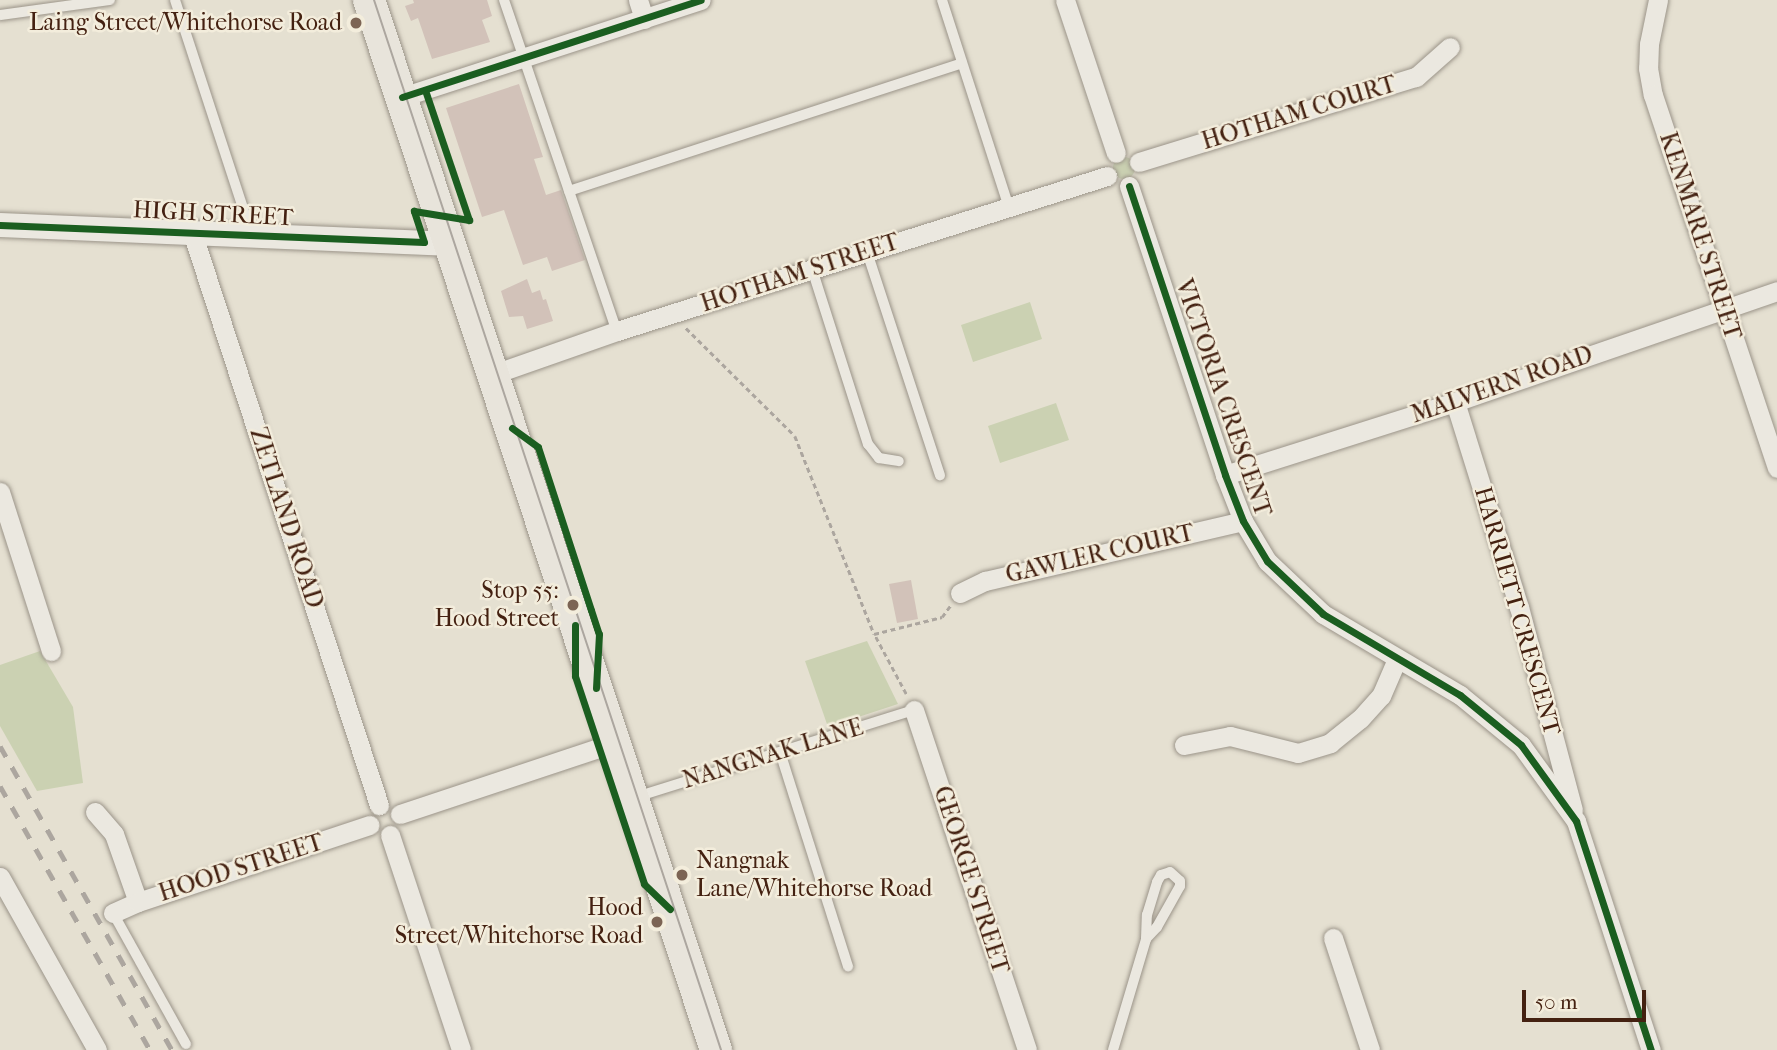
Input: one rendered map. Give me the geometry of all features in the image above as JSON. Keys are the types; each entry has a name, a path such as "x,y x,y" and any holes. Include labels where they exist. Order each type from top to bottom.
{"main road":[{"path":"369,0 452,244 716,1050"}],"street":[{"path":"402,97 523,58 641,9 701,0"},
{"path":"1065,0 1116,153"},
{"name":"KENMARE STREET","path":"1658,0 1649,44 1648,68 1653,95 1777,468"},
{"name":"HOTHAM COURT","path":"1139,162 1416,76 1450,47"},
{"path":"1116,153 1130,153 1139,162 1140,176 1129,186 1116,186 1107,176 1107,163 1116,153"},
{"name":"HOTHAM STREET","path":"494,374 617,331 1107,176"},
{"name":"VICTORIA CRESCENT","path":"1129,186 1225,475 1243,521 1267,561 1323,614 1460,695 1521,745 1576,821 1651,1050"},
{"name":"HIGH STREET","path":"0,225 452,244"},
{"name":"ZETLAND ROAD","path":"192,232 379,805"},
{"name":"MALVERN ROAD","path":"1225,475 1455,402 1777,290"},
{"name":"HARRIETT CRESCENT","path":"1455,402 1519,607 1576,821"},
{"path":"0,492 51,651"},
{"name":"GAWLER COURT","path":"960,593 985,581 1243,521"},
{"path":"1184,745 1230,736 1285,752 1298,753 1322,746 1342,736 1381,696 1397,659"},
{"name":"GEORGE STREET","path":"914,710 1027,1050"},
{"path":"400,814 614,743"},
{"path":"390,804 400,814 398,829 390,835 380,835 370,825 370,815 379,805 390,804"},
{"path":"95,812 114,834 138,902"},
{"name":"HOOD STREET","path":"113,913 138,902 370,825"},
{"path":"390,835 461,1050"},
{"path":"3,889 97,1050"},
{"path":"1333,938 1370,1050"}],"lane":[{"path":"0,15 110,0"},
{"path":"175,0 252,235"},
{"path":"504,0 617,331"},
{"path":"942,0 1009,207"},
{"path":"569,191 962,63"},
{"path":"867,252 940,475"},
{"path":"812,269 868,444 879,458 899,461"},
{"name":"NANGNAK LANE","path":"633,798 914,710"},
{"path":"780,752 848,967"},
{"path":"1113,1050 1146,939 1147,915 1157,882 1161,875 1170,872 1180,881 1180,886 1157,927 1146,939"},
{"path":"113,913 186,1044"}],"path":[{"path":"671,314 794,436 874,634 914,710"},
{"path":"874,634 942,617 960,593"}],"green space":[{"path":"1124,157 1132,160 1135,168 1132,176 1124,179 1116,176 1113,168 1116,160"},
{"path":"1030,302 1042,339 973,362 961,325"},
{"path":"1056,403 1069,440 1000,463 988,426"},
{"path":"867,641 898,704 828,727 805,661"},
{"path":"40,651 73,707 83,783 37,791 0,726 0,665"}],"building":[{"path":"413,0 487,0 492,16 482,20 490,42 432,59 418,18 411,21 405,6 414,3"},
{"path":"519,84 543,157 534,159 546,195 561,190 585,260 552,271 547,257 523,265 504,210 482,217 446,108"},
{"path":"527,279 532,293 540,290 543,300 546,299 553,321 527,329 523,316 509,317 501,291"},
{"path":"911,580 918,619 897,623 889,584"}],"tram line":[{"path":"374,0 721,1050"}],"railway":[{"path":"0,746 172,1050"},
{"path":"0,786 150,1050"}],"cycle path":[{"path":"402,97 701,0"},
{"path":"0,225 424,242 414,211 469,220 425,90"},
{"path":"1129,186 1225,475 1243,521 1267,561 1323,614 1460,695 1521,745 1576,821 1651,1050"},
{"path":"512,428 538,447 599,634 596,688"},
{"path":"575,625 575,676 644,884 670,909"}],"place":[{"name":"Laing Street/Whitehorse Road","path":"356,23"},
{"name":"Stop 55: Hood Street","path":"573,605"},
{"name":"Nangnak Lane/Whitehorse Road","path":"682,875"},
{"name":"Hood Street/Whitehorse Road","path":"657,922"}]}
